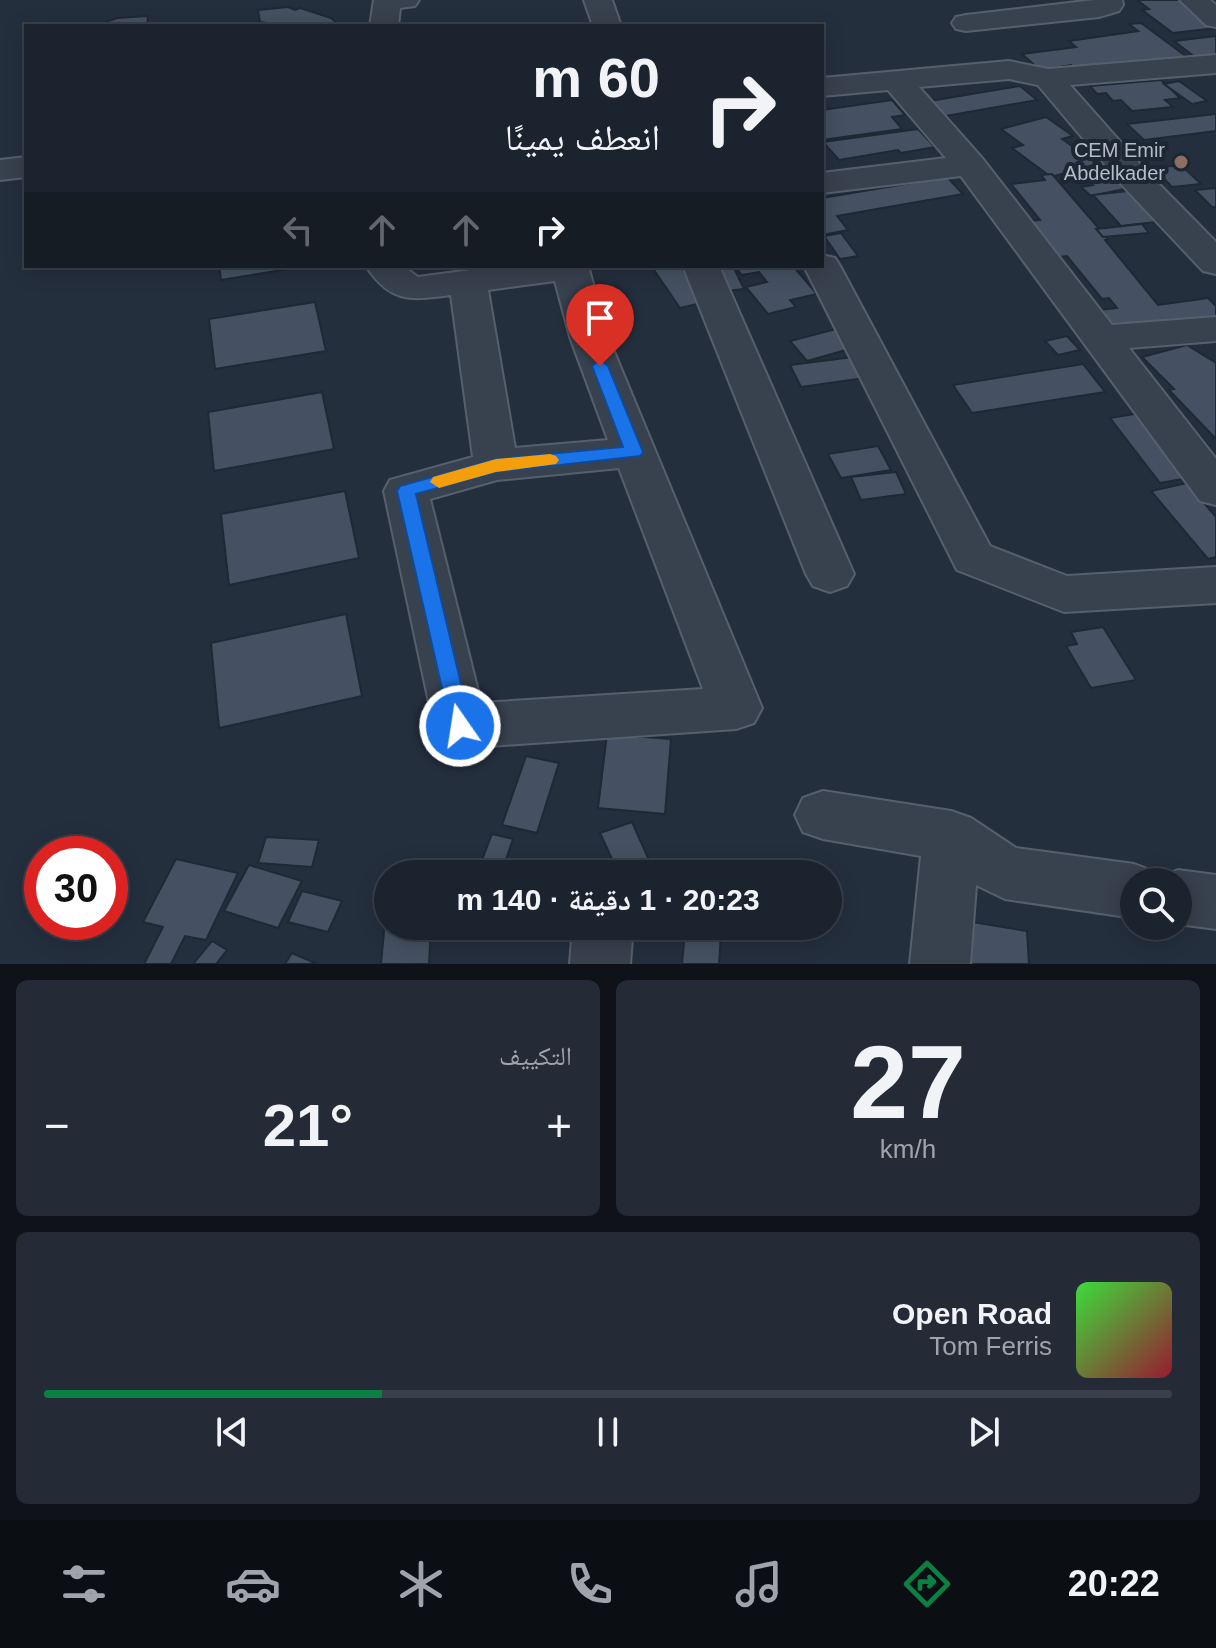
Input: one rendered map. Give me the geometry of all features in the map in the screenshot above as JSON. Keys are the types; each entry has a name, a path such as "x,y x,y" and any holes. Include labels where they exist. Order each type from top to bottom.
{"street":[{"path":"384,24 387,1 405,0"},
{"path":"598,0 606,24"},
{"path":"946,0 1009,70"},
{"path":"966,23 1099,9 1109,5 1108,0"},
{"path":"1194,0 1216,19"},
{"path":"824,87 1009,70 1048,78 1216,64"},
{"path":"1048,78 1135,179 1216,263"},
{"path":"896,80 970,165 1216,490"},
{"path":"824,183 970,165"},
{"path":"0,170 24,167"},
{"path":"386,268 410,289 563,268"},
{"path":"570,268 589,337 736,708 460,726 406,491 496,465 634,452"},
{"path":"702,268 830,574"},
{"path":"823,268 973,558 1064,594 1216,585"},
{"path":"468,281 496,465"},
{"path":"1102,338 1216,329"},
{"path":"823,815 951,836 1005,873 1120,889"},
{"path":"940,964 951,836"},
{"path":"1192,899 1216,902"},
{"path":"600,964 602,940"}],"building":[{"path":"1137,0 1179,0 1216,28 1173,33 1142,10 1149,9"},
{"path":"300,8 331,18 338,24 260,22 258,10"},
{"path":"148,16 147,24 100,24 117,18"},
{"path":"1141,23 1187,57 1081,73 1071,65 1040,70 1022,54 1076,47 1069,41 1138,31 1129,24"},
{"path":"1216,36 1216,63 1204,64 1174,41"},
{"path":"1161,80 1180,98 1165,100 1173,107 1132,111 1121,100 1113,101 1106,93 1097,94 1090,86"},
{"path":"1179,81 1207,101 1192,104 1164,84"},
{"path":"1020,86 1037,100 940,117 924,102"},
{"path":"892,100 905,115 892,117 902,129 824,140 824,110"},
{"path":"1216,114 1216,131 1144,140 1127,124"},
{"path":"1046,117 1073,136 1062,139 1097,164 1051,177 1012,148 1023,145 1001,129"},
{"path":"918,129 935,147 839,160 824,142"},
{"path":"1181,165 1201,184 1172,187 1154,168"},
{"path":"1120,166 1143,185 1091,196 1081,187 1093,185 1080,174"},
{"path":"1052,174 1108,239 1105,240 1158,305 1208,298 1216,306 1216,317 1116,330 1099,310 1117,308 1109,298 1102,299 1067,256 1060,257 1031,221 1040,220 1011,184 1045,180 1041,175"},
{"path":"947,177 963,194 837,216 848,230 824,235 824,198"},
{"path":"1216,188 1216,207 1212,207 1195,190"},
{"path":"1136,190 1165,221 1121,226 1093,195"},
{"path":"1142,224 1149,233 1103,237 1096,229"},
{"path":"841,233 858,256 840,259 824,236"},
{"path":"219,268 295,268 221,280"},
{"path":"653,268 681,268 706,302 680,308"},
{"path":"707,268 734,268 744,289 717,292"},
{"path":"795,268 817,294 790,300 796,307 768,314 746,287 767,282 759,272 742,275 737,270"},
{"path":"315,302 326,351 215,369 209,319"},
{"path":"836,329 853,348 807,361 790,341"},
{"path":"1067,336 1080,350 1058,355 1045,341"},
{"path":"1187,345 1216,363 1216,439 1142,357"},
{"path":"861,356 872,377 801,387 790,365"},
{"path":"1083,364 1105,392 972,413 953,385"},
{"path":"322,392 334,449 214,471 208,412"},
{"path":"1147,412 1199,476 1160,483 1110,418"},
{"path":"878,446 891,470 841,478 828,454"},
{"path":"896,472 906,494 861,500 851,477"},
{"path":"1187,483 1216,517 1216,557 1208,559 1151,491"},
{"path":"345,491 359,558 229,585 221,514"},
{"path":"346,614 362,696 219,728 211,643"},
{"path":"1103,627 1136,680 1091,688 1066,646 1077,644 1071,632"},
{"path":"607,734 671,739 665,814 598,808"},
{"path":"526,756 559,763 537,833 502,825"},
{"path":"632,822 649,860 613,860 600,833"},
{"path":"492,834 513,839 506,860 482,860"},
{"path":"266,837 319,840 312,867 258,863"},
{"path":"176,859 238,873 206,940 185,936 171,964 144,964 163,927 143,922"},
{"path":"249,865 302,881 278,928 224,911"},
{"path":"302,891 342,901 328,932 288,922"},
{"path":"960,920 1027,931 1029,964 961,964"},
{"path":"383,940 430,940 429,964 381,964"},
{"path":"684,940 721,940 719,964 682,964"},
{"path":"212,941 227,950 216,964 193,964"},
{"path":"292,953 317,964 285,964"}],"slow traffic":[{"path":"439,482 496,465 550,460"}],"place":[{"name":"CEM Emir Abdelkader","path":"1181,162"}],"route":[{"path":"460,726 406,491 496,465 634,452 600,366"}]}
